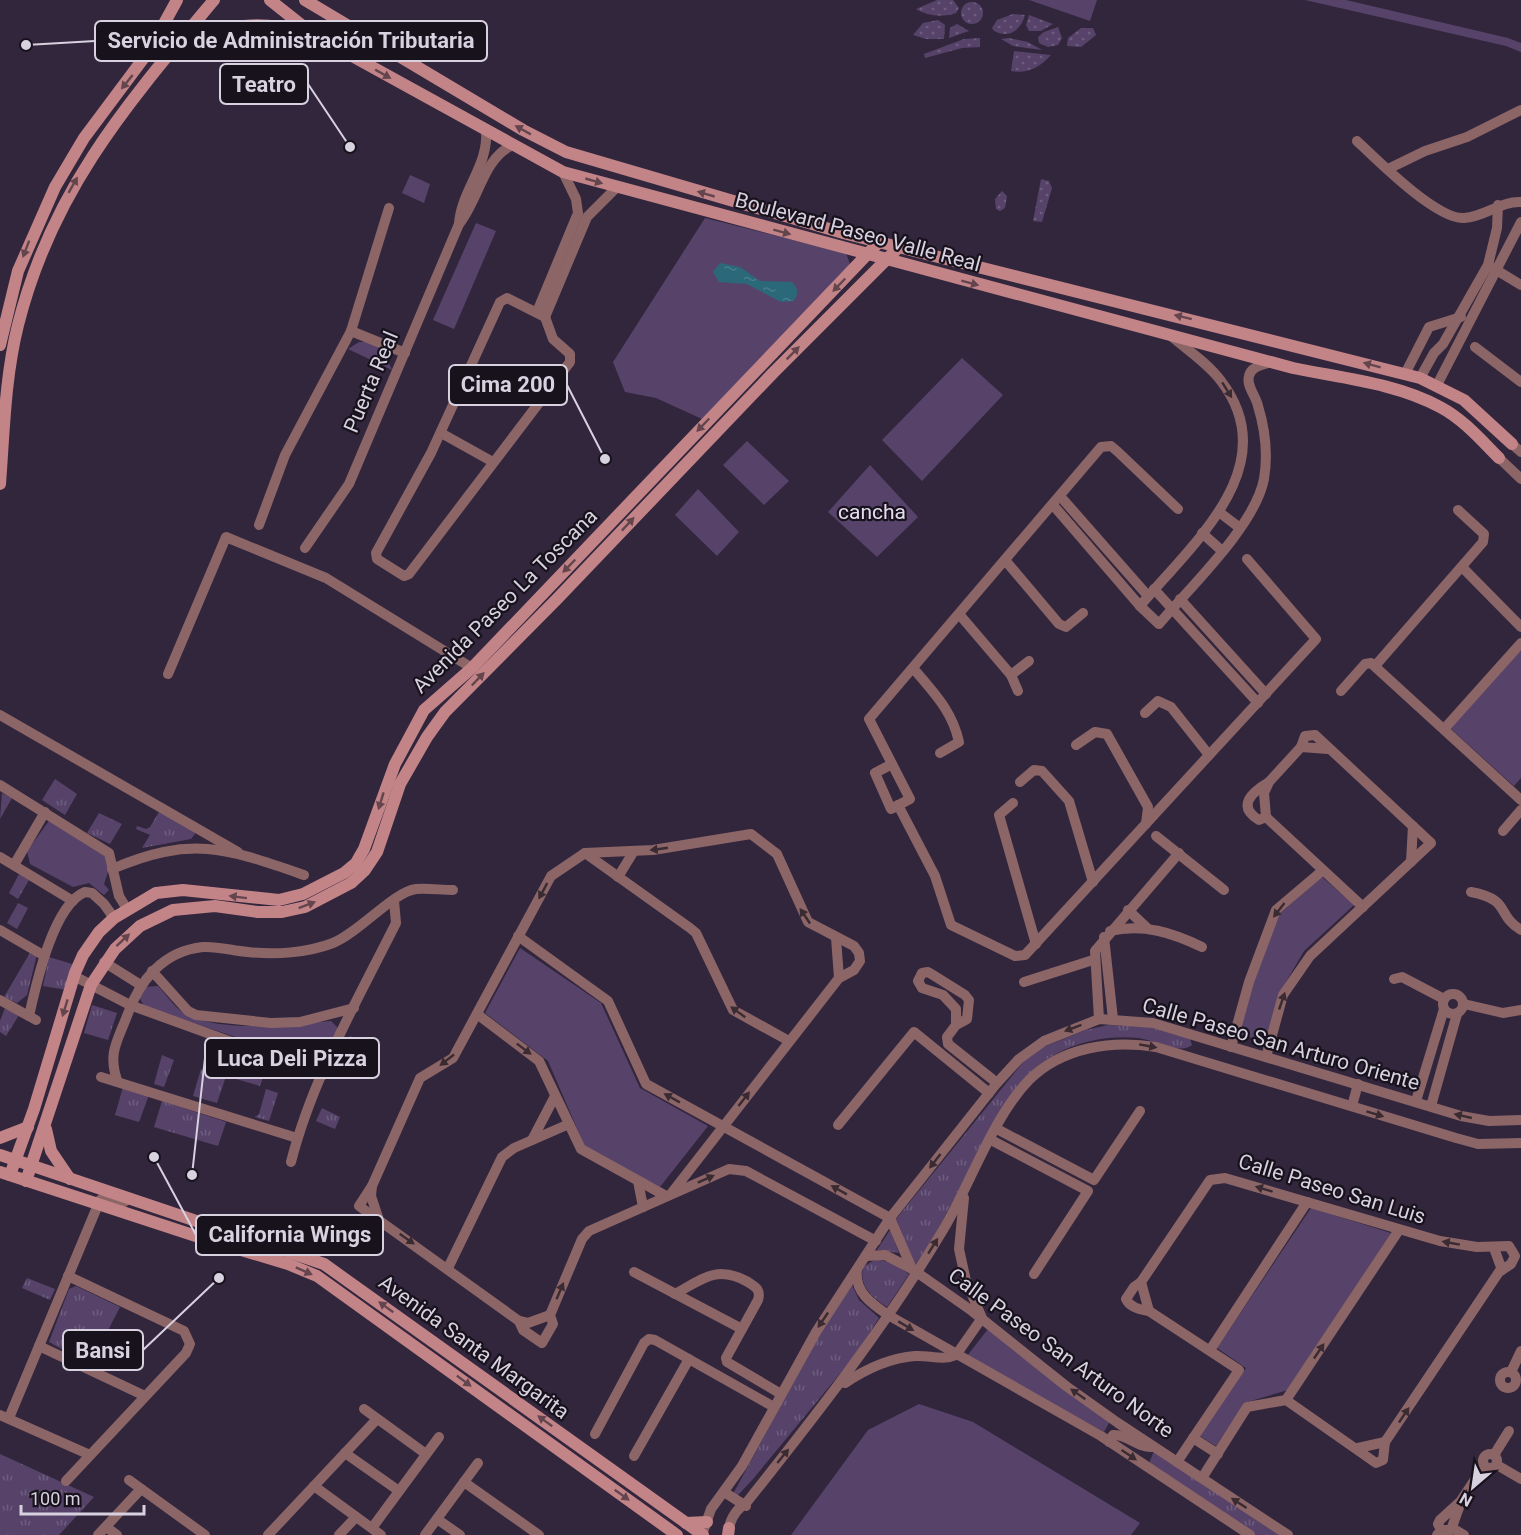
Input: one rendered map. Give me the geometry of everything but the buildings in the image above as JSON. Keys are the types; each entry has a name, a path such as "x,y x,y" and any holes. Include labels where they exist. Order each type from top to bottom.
{"street":[{"path":"168,15 170,0"},
{"path":"0,345 12,290 35,227 60,178 84,138 145,58 177,0"},
{"path":"0,484 10,368 27,297 50,234 76,179 111,125 214,0"},
{"name":"Boulevard Paseo Valle Real","path":"270,0 314,35 511,146 563,172 1293,368 1404,393 1441,407 1496,454"},
{"name":"Boulevard Paseo Valle Real","path":"305,0 523,130 566,152 843,233 1420,378 1454,394 1513,444"},
{"path":"170,52 221,29 249,24 278,24 314,35"},
{"path":"1388,169 1425,151 1467,137 1521,110"},
{"name":"Puerta Real","path":"477,183 486,150 486,131"},
{"path":"1357,141 1413,191 1447,214 1460,218 1473,217 1498,205 1517,201 1521,210"},
{"name":"Puerta Real","path":"305,548 349,484 459,224 460,208 496,155 511,146"},
{"path":"541,314 578,213 576,199 563,172"},
{"path":"541,314 587,217 616,188"},
{"path":"1437,385 1474,316 1493,268 1498,205"},
{"path":"259,525 285,455 351,330 389,208"},
{"path":"1473,217 1489,222 1497,228"},
{"path":"1420,378 1521,222"},
{"name":"Avenida Paseo La Toscana","path":"5,1173 15,1161 23,1141 73,982 90,942 114,918 147,897 168,890 279,900 303,894 344,873 356,862 364,849 395,764 424,710 472,668 642,487 879,242"},
{"name":"Avenida Paseo La Toscana","path":"26,1180 46,1128 90,989 104,962 127,936 154,918 173,910 193,906 282,912 305,907 351,883 365,870 376,852 407,770 445,712 594,560 670,478 899,247"},
{"path":"1493,268 1521,285"},
{"path":"12,290 27,297"},
{"path":"507,298 541,314 550,334 570,354 570,362 410,574 404,576 377,559 376,553 441,432 500,302 507,298"},
{"path":"1405,374 1429,327 1458,317 1474,316"},
{"path":"351,330 405,353"},
{"path":"1140,606 1219,512 1240,473 1244,432 1239,411 1220,379 1170,335"},
{"path":"1293,368 1300,359 1297,346"},
{"path":"1475,347 1521,382"},
{"path":"1056,500 1140,606 1159,624 1240,528 1260,491 1265,451 1264,431 1258,404 1248,383 1249,374 1255,367 1271,362"},
{"path":"763,363 765,370 773,373"},
{"path":"1467,427 1479,414"},
{"path":"441,432 494,462"},
{"path":"1513,444 1496,454 1521,479"},
{"path":"892,764 875,774 891,809 910,799 869,719 1101,447 1105,445 1118,451 1178,509"},
{"path":"662,468 670,478"},
{"path":"642,487 653,497"},
{"path":"1056,500 1151,593 1176,603 1266,694"},
{"path":"1375,666 1483,542 1484,536 1458,510"},
{"path":"1219,512 1240,528"},
{"path":"602,531 609,535 611,541"},
{"path":"1202,533 1221,550"},
{"path":"168,674 226,537 326,578 375,605 472,668"},
{"path":"585,549 594,560"},
{"path":"898,805 935,876 951,925 1015,956 1025,955 1316,639 1247,559"},
{"path":"1005,560 1059,624 1066,627 1083,613"},
{"path":"1462,567 1521,627"},
{"path":"1176,603 1258,703"},
{"path":"958,614 1011,675 1018,691"},
{"path":"1444,729 1521,643"},
{"path":"1011,675 1029,661"},
{"path":"1341,691 1365,663 1371,663 1519,794"},
{"path":"913,668 946,707 954,723 959,742 940,753"},
{"path":"1145,713 1158,701 1171,707 1209,756"},
{"path":"0,715 238,852 304,875"},
{"path":"1077,745 1095,732 1107,734 1148,807 1146,825"},
{"path":"1266,817 1259,820 1251,815 1248,807 1249,798 1256,790 1269,782 1301,747 1305,736 1310,734 1431,843 1310,956 1283,995 1266,1057"},
{"path":"395,764 407,770"},
{"path":"1020,782 1034,770 1042,771 1069,801 1093,882"},
{"path":"1269,782 1264,793 1266,817 1363,907"},
{"path":"0,785 103,849 112,859 112,869 119,896 128,909"},
{"path":"1148,807 1176,792"},
{"path":"1013,803 999,815 1036,944"},
{"path":"1503,831 1521,810"},
{"path":"14,865 45,812"},
{"path":"1411,862 1413,826"},
{"path":"194,848 200,830"},
{"path":"550,1315 528,1323 519,1321 380,1221 371,1196 372,1186 420,1078 453,1058 551,876 585,853 634,851 753,835 777,854 805,920 854,946 859,953 860,961 854,970 840,978 668,1195"},
{"path":"1156,836 1224,890"},
{"path":"112,869 143,856 194,848 238,852"},
{"path":"618,877 634,851"},
{"path":"585,853 693,931 733,1010 789,1041"},
{"path":"1099,1019 1093,960 1095,951 1107,934 1179,853"},
{"path":"0,857 73,901"},
{"path":"1231,1047 1249,982 1276,910 1322,871"},
{"path":"117,1080 111,1061 139,984 152,971 185,950 204,947 275,953 333,943 359,929 403,894 416,889 453,890"},
{"path":"1471,892 1490,896 1499,902 1514,926 1521,930"},
{"path":"0,1000 33,1018 43,955 79,894 92,893 114,918"},
{"path":"147,897 155,907 154,918"},
{"path":"291,1162 297,1138 323,1075 396,923 394,901"},
{"path":"1128,910 1147,928 1202,947"},
{"path":"1107,934 1147,928"},
{"path":"0,930 43,955"},
{"path":"1107,934 1113,1019"},
{"path":"518,936 608,1001 646,1084 890,1218 915,1271"},
{"path":"836,938 840,978"},
{"path":"1024,982 1093,960"},
{"path":"104,962 139,984"},
{"path":"152,971 188,1011 196,1015 271,1023 300,1022 354,1008"},
{"path":"956,1025 957,1013 954,1005 943,995 922,988 918,981 922,973 933,975 969,1000 967,1019 956,1025 947,1037 948,1044 997,1083"},
{"path":"1394,979 1402,977 1444,1004 1449,1014 1456,1014"},
{"path":"73,982 323,1075"},
{"path":"1416,1101 1444,1004 1449,994 1456,994 1462,998 1464,1004"},
{"path":"1464,1004 1503,1013 1521,1010"},
{"path":"1431,1106 1456,1014 1464,1004"},
{"path":"328,1014 344,1031"},
{"path":"477,1014 539,1061 580,1149 668,1195"},
{"name":"Calle Paseo San Arturo Oriente","path":"704,1529 711,1509 726,1491 816,1332 890,1218 997,1083 1019,1059 1044,1041 1099,1019 1153,1023 1431,1106 1489,1121 1521,1120"},
{"path":"838,1125 914,1032 989,1094"},
{"path":"1192,1058 1197,1037"},
{"name":"Calle Paseo San Arturo Oriente","path":"728,1532 730,1521 840,1386 888,1315 966,1188 1008,1107 1030,1080 1051,1065 1080,1050 1109,1043 1134,1043 1192,1058 1478,1144 1521,1143"},
{"path":"100,1077 117,1080 297,1138"},
{"path":"1352,1106 1358,1084"},
{"path":"532,1140 555,1096"},
{"path":"997,1129 1094,1180 1140,1111"},
{"path":"448,1268 502,1157 507,1152 569,1124"},
{"path":"0,1138 28,1127"},
{"path":"46,1128 51,1151 70,1179"},
{"path":"991,1140 1088,1191 1034,1274"},
{"path":"23,1141 30,1147 39,1147"},
{"name":"Avenida Santa Margarita","path":"0,1155 311,1258 338,1273 686,1523 704,1529"},
{"path":"519,1321 523,1330 542,1343 553,1324 550,1315 586,1234 593,1228 722,1172 740,1169 876,1241"},
{"name":"Avenida Santa Margarita","path":"5,1173 208,1240 288,1263 317,1276 677,1535"},
{"name":"Calle Paseo San Luis","path":"1177,1462 1239,1370 1149,1311 1140,1310 1127,1301 1134,1287 1141,1282 1206,1183 1213,1178 1225,1178 1399,1230 1458,1245 1494,1248 1509,1246 1514,1249 1515,1256 1511,1264 1502,1270 1386,1442 1383,1460 1376,1463 1358,1448 1286,1400"},
{"path":"638,1181 644,1207"},
{"name":"Calle Paseo San Arturo Oriente","path":"966,1188 960,1220 959,1249 966,1281 982,1318"},
{"path":"90,1455 4,1416 39,1346 101,1198 124,1202 129,1198"},
{"path":"1210,1350 1307,1202"},
{"path":"166,1226 179,1225 203,1232 210,1225"},
{"path":"1202,1478 1247,1407 1286,1400 1399,1230"},
{"path":"208,1240 213,1233 242,1240 252,1238"},
{"path":"1494,1248 1502,1270"},
{"name":"Calle Paseo San Arturo Norte","path":"866,1257 885,1255 915,1271 982,1318 1066,1386 1288,1535"},
{"name":"Calle Paseo San Arturo Norte","path":"857,1270 856,1279 865,1296 888,1315 1109,1442 1250,1535"},
{"path":"634,1272 742,1329"},
{"path":"675,1294 720,1273 732,1273 757,1287 760,1293 726,1358 727,1362 782,1394"},
{"path":"66,1480 186,1353 190,1344 184,1331 68,1276"},
{"path":"1141,1282 1149,1311"},
{"path":"956,1355 982,1318"},
{"path":"595,1434 644,1343 649,1339 655,1340 774,1407"},
{"path":"39,1346 145,1396"},
{"path":"1518,1387 1507,1388 1500,1383 1502,1374 1511,1372 1521,1351"},
{"name":"Calle Paseo San Arturo Oriente","path":"840,1386 870,1368 890,1361 914,1356 943,1358 956,1355"},
{"path":"634,1456 689,1359"},
{"path":"364,1409 426,1454"},
{"path":"268,1535 377,1419"},
{"path":"1464,1535 1443,1531 1438,1524 1462,1500 1484,1466 1492,1468 1509,1431"},
{"path":"1109,1442 1113,1435 1119,1434 1144,1448 1155,1447"},
{"path":"314,1486 377,1532 399,1491 439,1437"},
{"path":"1193,1438 1218,1454"},
{"path":"1358,1448 1386,1442"},
{"path":"345,1453 399,1491"},
{"path":"581,1466 591,1460 621,1476"},
{"path":"1495,1460 1521,1479"},
{"path":"425,1535 478,1463"},
{"path":"129,1480 205,1535"},
{"path":"464,1482 539,1535"},
{"path":"117,1535 102,1531 141,1489"},
{"path":"726,1491 745,1504"},
{"path":"339,1535 356,1517"},
{"path":"437,1519 460,1535"}],"green space":[{"path":"937,0 953,0 959,8 956,13 940,16 930,15 916,9"},
{"path":"1029,0 1097,0 1090,21"},
{"path":"1305,0 1346,0 1508,38 1521,43 1521,52 1506,46"},
{"path":"972,2 980,5 983,13 980,21 972,24 964,21 961,13 964,5"},
{"path":"1013,14 1025,15 1021,25 1014,32 1005,34 994,31 992,28 997,20"},
{"path":"1029,15 1053,24 1041,31 1029,31 1026,25"},
{"path":"938,20 945,25 944,39 926,39 913,35 923,23"},
{"path":"957,24 969,31 949,38 950,28"},
{"path":"1058,27 1062,38 1058,45 1048,47 1039,43 1038,37"},
{"path":"1081,28 1093,28 1096,35 1081,47 1067,46 1068,38"},
{"path":"980,38 980,47 962,48 925,58 924,54 964,39"},
{"path":"1009,38 1028,42 1042,50 1013,46 1001,39"},
{"path":"1014,51 1051,55 1033,69 1011,71"},
{"path":"410,175 430,184 424,203 402,193"},
{"path":"1041,179 1049,181 1052,188 1042,222 1033,221"},
{"path":"1002,191 1007,196 1005,208 1000,211 996,209 995,199"},
{"path":"705,218 846,253 851,267 702,419 656,398 625,392 613,362"},
{"path":"476,223 496,231 454,329 433,320"},
{"path":"359,342 382,348 392,370 348,349"},
{"name":"cancha","path":"962,358 1003,395 922,481 882,440"},
{"name":"cancha","path":"747,441 789,481 764,505 723,465"},
{"name":"cancha","path":"870,465 918,517 877,557 828,512"},
{"path":"698,489 739,532 717,556 675,515"},
{"path":"1521,647 1521,778 1514,786 1450,728"},
{"path":"55,779 77,794 65,815 42,800"},
{"path":"2,793 12,798 0,819"},
{"path":"159,812 194,829 195,834 191,839 142,848 150,835 136,829 137,826 146,829 150,827"},
{"path":"99,813 122,824 110,844 87,833"},
{"path":"49,821 104,854 109,869 104,884 109,890 104,895 89,883 73,887 30,864 27,851"},
{"path":"19,874 29,880 18,899 9,893"},
{"path":"1322,877 1354,905 1304,951 1279,994 1266,1042 1239,1034 1252,987 1278,915"},
{"path":"18,903 28,908 17,929 7,923"},
{"path":"520,948 601,1003 640,1088 708,1126 660,1187 585,1147 548,1061 485,1013"},
{"path":"31,951 37,954 27,995 17,1003 4,997"},
{"path":"49,957 72,964 67,990 43,986"},
{"path":"158,986 184,1013 217,1024 256,1026 331,1021 339,1029 327,1060 306,1061 144,1006 139,997 144,987"},
{"path":"92,1005 117,1013 108,1040 84,1033"},
{"path":"5,1008 19,1015 6,1036 0,1032 0,1021"},
{"path":"1108,1025 1149,1027 1190,1039 1192,1045 1187,1048 1174,1048 1139,1038 1119,1037 1081,1044 1047,1059 1019,1084 1007,1100 932,1240 915,1265 896,1219 1024,1061 1041,1048 1086,1030"},
{"path":"350,1036 374,1047 368,1061 343,1050"},
{"path":"224,1044 269,1060 260,1086 226,1076 217,1103 193,1096 201,1069 215,1073"},
{"path":"162,1055 174,1060 164,1087 154,1084"},
{"path":"123,1087 149,1095 139,1122 115,1115"},
{"path":"266,1089 278,1093 269,1121 255,1117 259,1114"},
{"path":"162,1101 226,1122 218,1146 154,1127"},
{"path":"322,1108 340,1117 335,1129 316,1121"},
{"path":"1311,1208 1391,1233 1288,1390 1244,1403 1216,1446 1200,1436 1246,1368 1217,1348"},
{"path":"890,1230 899,1253 877,1250"},
{"path":"876,1259 892,1263 909,1274 887,1307 868,1291 863,1280 863,1267"},
{"path":"27,1278 55,1289 50,1300 22,1288"},
{"path":"852,1285 859,1300 879,1318 857,1353 753,1479 737,1496 733,1494 818,1337"},
{"path":"76,1286 120,1307 103,1340 94,1338 83,1361 49,1342 69,1289"},
{"path":"108,1316 111,1324 108,1329 100,1334 94,1333 91,1328 96,1325 102,1327 102,1320"},
{"path":"68,1329 86,1337 81,1348 63,1339"},
{"path":"988,1329 1110,1421 1104,1432 967,1356"},
{"path":"919,1404 973,1422 1140,1523 1131,1535 791,1535 868,1430"},
{"path":"1154,1451 1281,1535 1253,1535 1148,1466"},
{"path":"0,1454 94,1497 59,1535 0,1535"}],"water":[{"path":"720,263 740,267 760,281 792,282 797,289 797,294 793,301 781,302 747,284 719,282 713,272"}],"place":[{"name":"Servicio de Administración Tributaria","path":"26,45"},
{"name":"Teatro","path":"350,147"},
{"name":"Cima 200","path":"605,459"},
{"name":"California Wings","path":"154,1157"},
{"name":"Luca Deli Pizza","path":"192,1175"},
{"name":"Bansi","path":"219,1278"}]}
